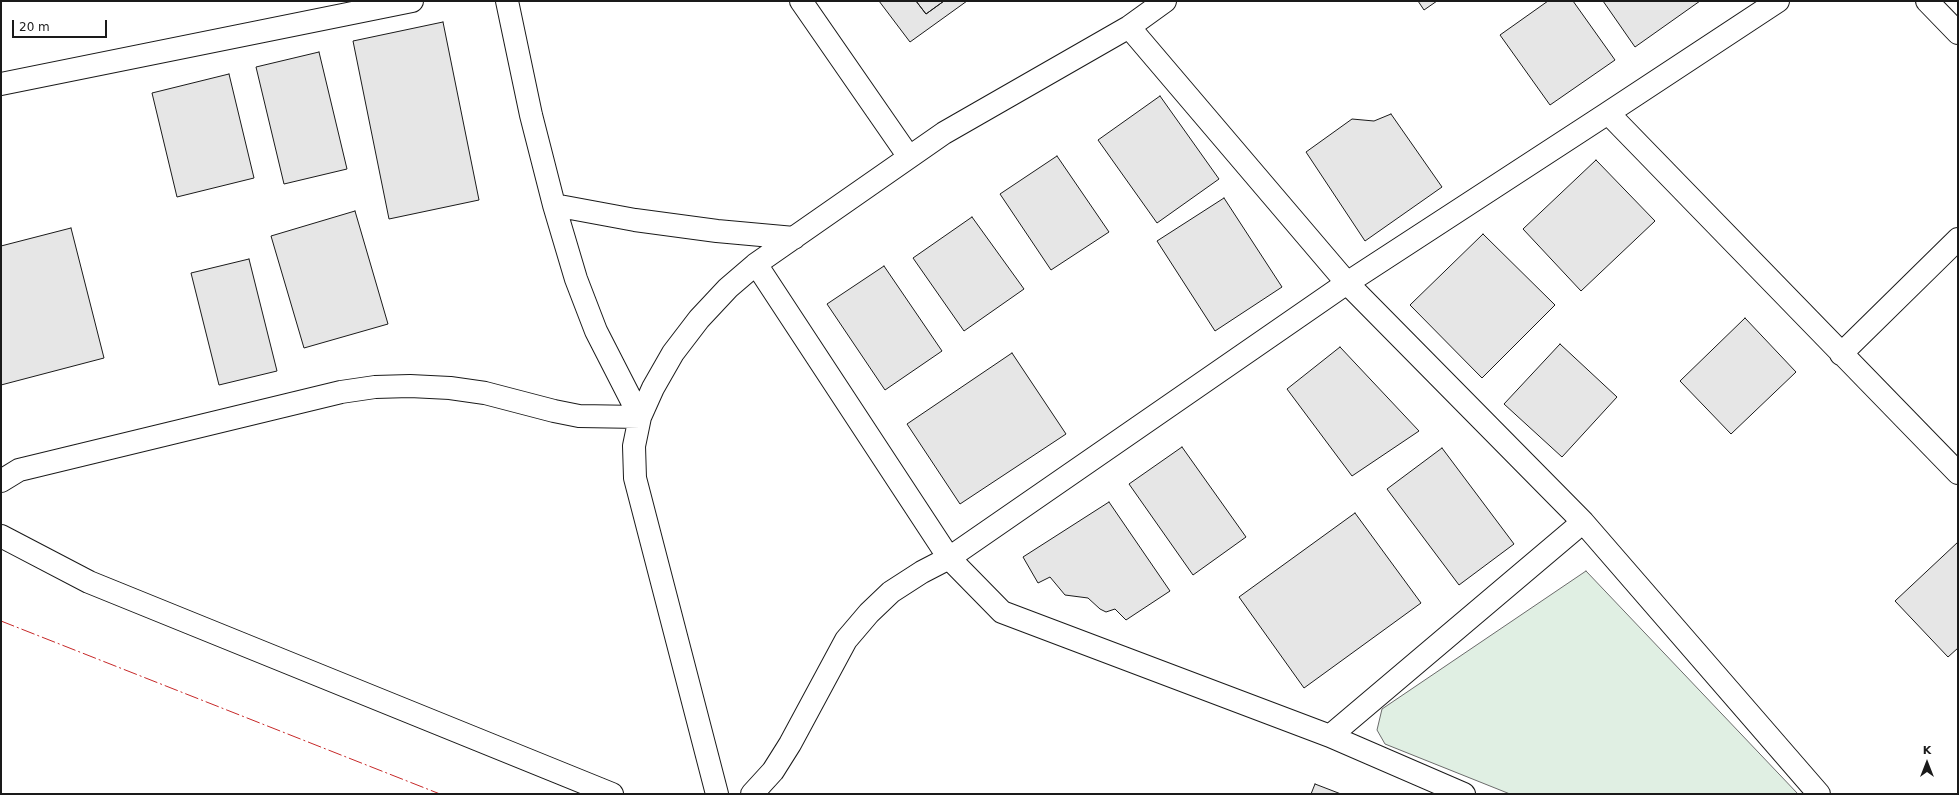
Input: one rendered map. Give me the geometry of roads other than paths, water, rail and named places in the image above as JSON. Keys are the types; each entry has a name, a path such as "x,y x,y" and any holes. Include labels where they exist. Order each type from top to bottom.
{"street":[{"path":"1,84 412,1"},
{"path":"507,1 531,115 554,205 576,279 596,331 640,417"},
{"path":"801,1 910,157"},
{"path":"752,794 773,771 790,744 846,640 869,613 891,592 922,572 949,558 1347,283 1778,1"},
{"path":"1927,1 1958,33"},
{"path":"717,794 635,478 634,446 640,417 653,388 673,353 699,319 728,288 756,264 944,133 1129,27 1161,2"},
{"path":"1129,27 1347,283 1583,522 1819,794"},
{"path":"1608,113 1958,473"},
{"path":"554,205 635,220 710,230 794,238"},
{"path":"1841,354 1958,239"},
{"path":"756,264 949,558 1002,612 1330,736 1464,794"},
{"path":"1,481 19,470 340,392 375,387 410,386 450,388 485,393 554,412 579,416 640,417"},
{"path":"1330,736 1583,522"},
{"path":"1,536 89,582 612,794"}]}
